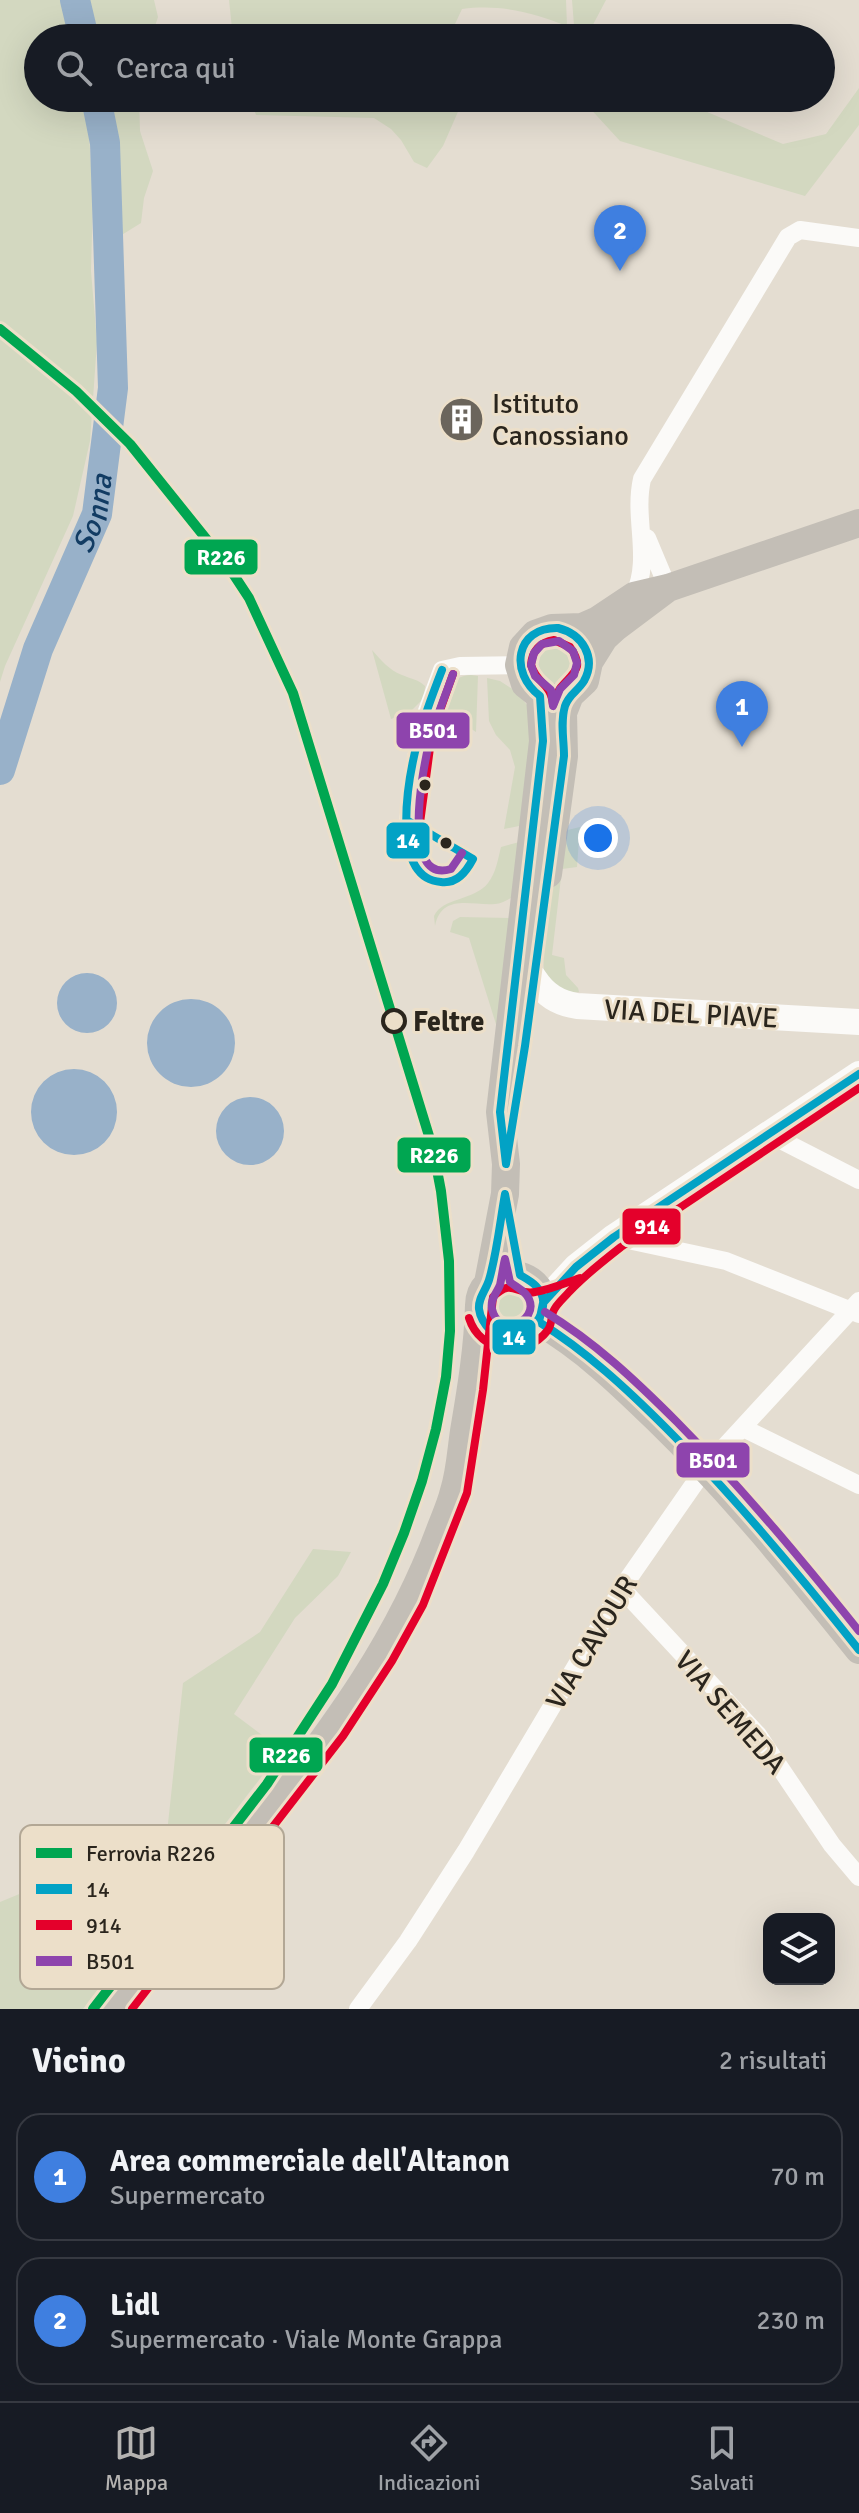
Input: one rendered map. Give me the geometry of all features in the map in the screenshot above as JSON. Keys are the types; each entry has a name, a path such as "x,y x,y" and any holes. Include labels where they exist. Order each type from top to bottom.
{"main road":[{"path":"570,695 560,698 540,696 525,684 519,665 528,639 543,630 590,624 634,596 668,588 859,523"},
{"path":"488,1283 505,1194 506,1164 564,756 563,713 570,695 585,681 589,662 604,638 668,588"},
{"path":"561,629 577,637 583,644 589,662"},
{"path":"506,1164 500,1112 543,741 540,696"},
{"path":"480,1314 489,1330 505,1338 524,1335 539,1303 505,1194"},
{"path":"259,1825 333,1729 382,1654 412,1599 455,1490 471,1388 481,1292 488,1283 503,1275 539,1303 706,1467 787,1559 859,1650"},
{"path":"471,1388 505,1338"},
{"path":"117,2009 132,1989"}],"street":[{"path":"634,596 642,574 638,501 642,479 788,237 800,230 859,238"},
{"path":"641,524 668,588"},
{"path":"408,821 420,730 442,670 460,666 519,665"},
{"name":"VIA DEL PIAVE","path":"534,978 557,1001 577,1006 859,1022"},
{"path":"539,1303 576,1267 614,1237 859,1074"},
{"path":"769,1134 859,1180"},
{"path":"614,1237 726,1261 857,1309"},
{"name":"VIA CAVOUR","path":"358,2009 408,1941 466,1851 623,1590 706,1467 857,1309"},
{"path":"743,1428 859,1485"},
{"name":"VIA SEMEDA","path":"623,1590 758,1735 832,1845 859,1877"}],"green space":[{"path":"0,0 62,0 66,24 24,24 24,112 84,112 89,134 93,196 91,271 97,342 90,441 73,516 0,682"},
{"path":"73,0 154,0 158,17 156,24 79,24"},
{"path":"229,0 566,0 567,24 516,10 476,8 462,9 455,24 232,24"},
{"path":"572,0 606,0 593,24 574,24"},
{"path":"859,88 859,125 805,196 620,141 593,112 707,112 783,144 826,134"},
{"path":"94,112 139,112 140,131 153,171 144,198 141,223 120,236 104,179"},
{"path":"255,112 458,112 443,146 427,168 414,162 391,129 374,118 256,115"},
{"path":"554,643 569,649 575,664 569,679 554,685 539,679 533,664 539,649"},
{"path":"372,650 393,670 425,686 424,698 411,711 391,719"},
{"path":"478,676 476,732 450,715 441,701 452,683 460,677"},
{"path":"487,678 500,681 517,692 533,713 529,824 504,829 515,767 510,750 496,735 489,721"},
{"path":"580,827 577,867 562,869 552,955 564,958 566,975 579,992 568,992 544,974 543,954 559,832"},
{"path":"527,840 513,897 497,904 451,905 444,909 435,926 434,916 444,905 475,893 488,883 501,847"},
{"path":"460,917 511,918 500,1037 469,938 450,932 453,921"},
{"path":"520,1286 532,1305 522,1325 500,1326 489,1300 498,1288"},
{"path":"313,1549 351,1552 338,1576 295,1618 234,1714 282,1750 224,1825 168,1825 183,1683 260,1632"},
{"path":"20,1894 20,1989 98,1989 83,2009 0,2009 0,1902"}],"water":[{"path":"87,973 99,975 108,982 115,991 115,1015 108,1024 99,1031 87,1033 75,1031 66,1024 59,1015 57,1003 59,991 66,982 75,975"},
{"path":"191,999 208,1002 222,1012 232,1026 235,1043 232,1060 222,1074 208,1084 191,1087 174,1084 160,1074 150,1060 147,1043 150,1026 160,1012 174,1002"},
{"path":"66,1069 82,1069 105,1081 114,1095 117,1112 114,1129 105,1143 82,1155 66,1155 50,1148 38,1136 31,1120 31,1104 38,1088 50,1076"},
{"path":"250,1097 274,1107 284,1131 274,1155 250,1165 226,1155 216,1131 226,1107"}],"waterway":[{"name":"Sonna","path":"75,0 81,24"},
{"name":"Sonna","path":"0,770 38,649 97,514 113,388 105,143 99,112"}],"rail line":[{"name":"R226","path":"0,329 76,391 130,444 228,566 249,598 293,693 433,1149 441,1191 449,1261 450,1331 446,1377 422,1481 383,1584 332,1684 267,1784 235,1825"},
{"name":"R226","path":"93,2009 108,1989"}],"transit line":[{"name":"14","path":"558,628 580,641 589,663 584,681 565,706 562,724 564,756 506,1164 500,1112 543,741 540,696 524,676 521,653 533,635 558,628"},
{"name":"914","path":"554,640 570,647 577,665 553,705 550,692 531,665 538,648 554,640"},
{"name":"B501","path":"559,641 573,651 577,663 574,675 560,689 553,706 551,690 535,676 531,665 534,653 542,644 559,641"},
{"name":"14","path":"408,821 473,859 464,873 447,882 424,876 414,863 408,844 406,822 410,776 426,713 442,670"},
{"name":"914","path":"420,823 432,733 453,674"},
{"name":"B501","path":"453,674 429,744 420,798 420,843 425,860 435,869 451,869 462,853"},
{"name":"14","path":"539,1322 543,1303 576,1267 614,1237 859,1074"},
{"name":"914","path":"469,1318 475,1330 493,1345 516,1349 528,1346 549,1328 558,1304 614,1252 859,1088"},
{"name":"14","path":"505,1194 520,1275 536,1286 542,1296 543,1307 532,1327 512,1338 501,1337 491,1331 479,1309 492,1270 505,1194"},
{"name":"B501","path":"505,1259 510,1282 526,1294 531,1307 523,1320 509,1325 496,1318 492,1309 505,1259"},
{"name":"914","path":"274,1825 343,1736 392,1661 423,1605 467,1493 493,1297 505,1288 529,1293 580,1278"},
{"name":"B501","path":"545,1312 614,1363 677,1422 771,1524 859,1631"},
{"name":"14","path":"539,1322 606,1371 692,1454 766,1536 859,1650"},
{"name":"914","path":"132,2009 147,1989"}],"place":[{"name":"Lidl","path":"620,271"},
{"name":"Istituto Canossiano","path":"461,419"},
{"name":"Area commerciale dell'Altanon","path":"742,747"},
{"name":"Feltre","path":"394,1021"}]}
